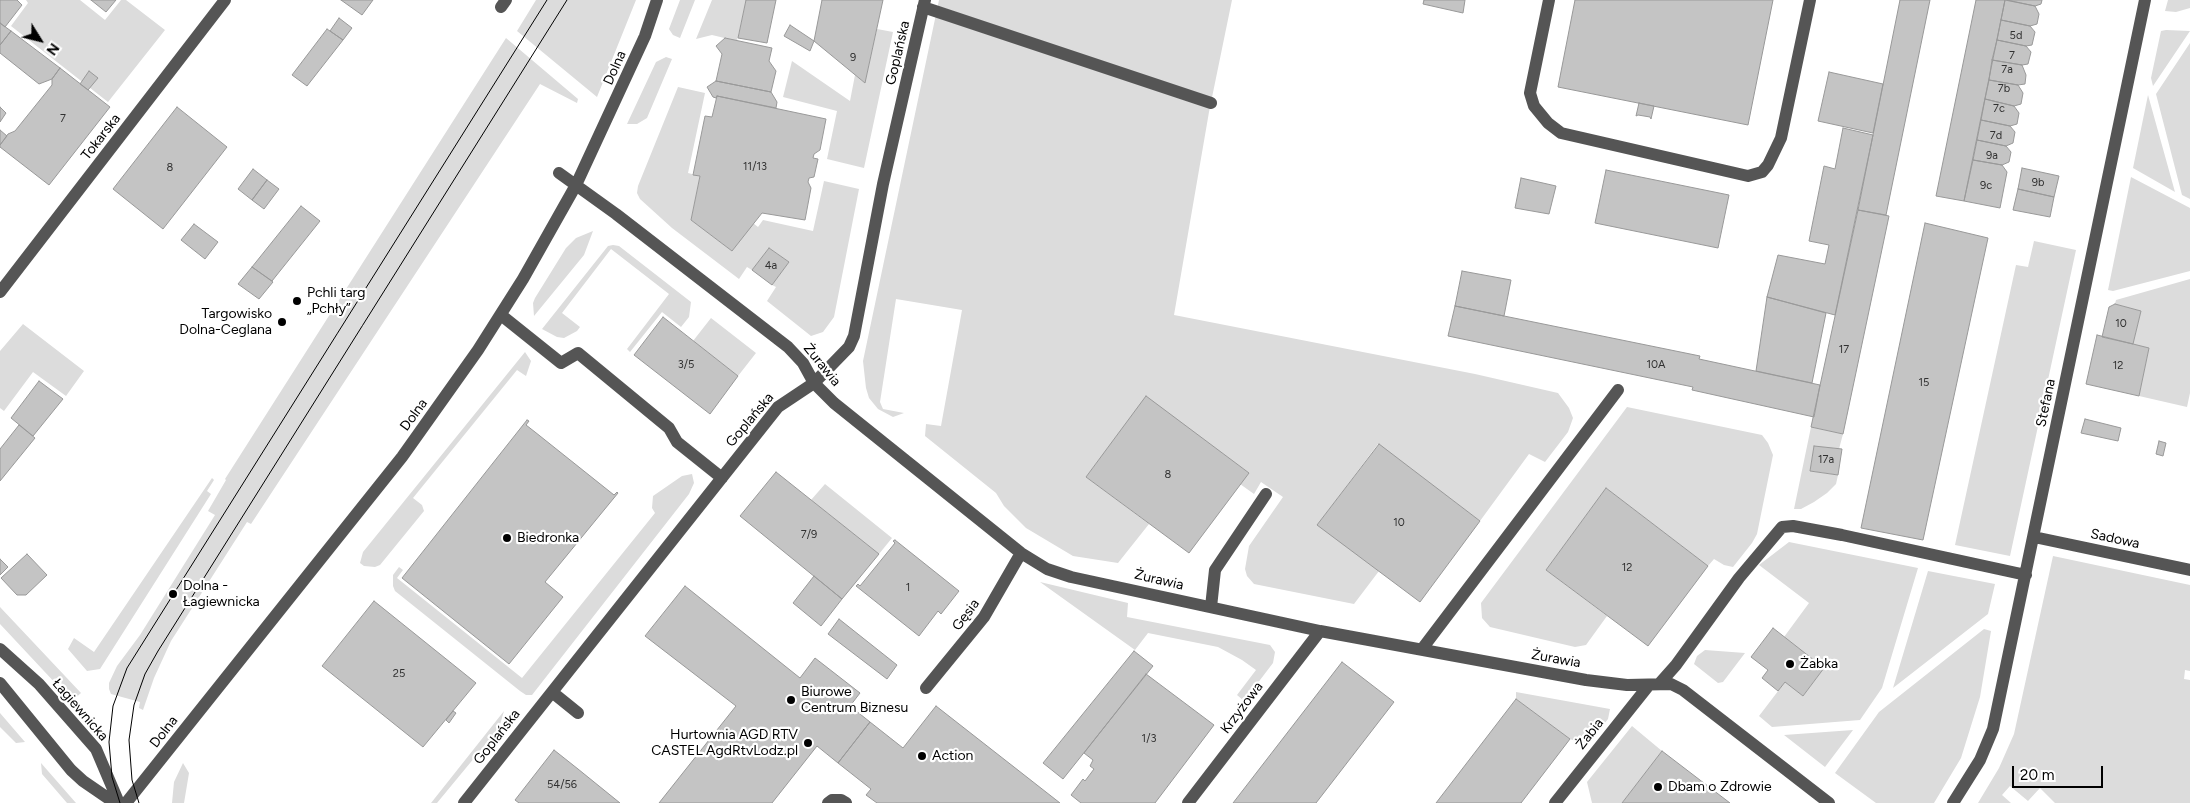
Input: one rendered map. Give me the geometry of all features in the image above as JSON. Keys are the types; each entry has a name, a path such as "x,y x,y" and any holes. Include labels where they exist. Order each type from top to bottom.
{"street":[{"name":"Tokarska","path":"0,292 226,0"},
{"name":"Dolna","path":"126,803 402,456 449,394 501,315 576,185 645,36 657,0"},
{"path":"1549,0 1530,93 1534,106 1548,123 1561,133 1748,176 1762,172 1768,165 1781,138 1810,0"},
{"name":"Stefana","path":"1954,803 1980,760 1993,729 2145,0"},
{"path":"924,3 1211,102"},
{"name":"Goplańska","path":"464,803 778,407 814,383 849,347 854,336 883,184 924,3"},
{"name":"Żurawia","path":"559,174 788,347 802,363 814,383 834,403 1021,553 1046,569 1070,577 1320,631 1586,680 1627,685 1671,684 1683,690 1826,802"},
{"path":"501,315 562,363 578,353 669,428 677,442 722,478"},
{"path":"1422,649 1618,390"},
{"path":"1211,607 1215,570 1266,494"},
{"name":"Żabia","path":"1555,803 1655,684 1676,665 1739,578 1782,527 1792,526 1842,535 2026,575"},
{"name":"Sadowa","path":"2034,537 2190,570"},
{"name":"Gęsia","path":"926,688 984,617 1021,553"},
{"name":"Krzyżowa","path":"1188,803 1320,631"},
{"name":"Łagiewnicka","path":"0,649 39,684 96,749 117,803"},
{"name":"Łagiewnicka","path":"0,683 71,770 83,781 117,803"},
{"path":"552,692 578,713"},
{"path":"828,803 832,800 841,800 846,803"}],"shaded area":[{"path":"26,0 80,0 105,20 121,0 126,0 165,30 108,102 11,26 28,3"},
{"path":"536,0 636,0 597,97 517,31"},
{"path":"680,0 695,0 680,38 673,35 669,29"},
{"path":"712,0 746,0 737,41 712,35 696,39"},
{"path":"939,0 1232,0 1209,112 1174,315 1475,374 1558,393 1569,408 1573,418 1568,432 1545,462 1529,454 1480,521 1378,444 1318,524 1379,571 1354,604 1254,584 1247,576 1245,569 1249,546 1283,497 1261,482 1254,494 1240,484 1249,473 1146,397 1086,477 1149,524 1118,563 1073,556 1026,528 1004,506 996,493 925,436 926,424 941,426 962,310 896,299 880,402 883,409 904,413 893,417 878,409 869,398 866,388 863,361"},
{"path":"2168,0 2190,0 2190,8 2176,12 2165,11"},
{"path":"877,29 893,32 864,168 827,159 837,111 783,97 792,61 850,101 855,75 865,83"},
{"path":"2161,31 2190,31 2153,86 2151,78"},
{"path":"506,38 578,99 577,103 540,84 251,524 247,522 171,641 154,678 143,710 139,708 140,702 111,694 109,683 117,666 140,635 215,515 208,511 225,479"},
{"path":"2190,43 2190,199 2182,195 2156,94"},
{"path":"666,57 672,59 647,118 637,124 627,124 656,62"},
{"path":"678,87 705,93 688,173 700,176 691,220 732,251 753,223 758,227 763,220 813,231 824,181 859,189 834,317 823,332 811,336 767,301 776,287 772,285 789,262 769,248 752,270 747,267 739,279 672,228 640,199 637,193 638,186"},
{"path":"2148,95 2175,192 2133,168"},
{"path":"2131,177 2190,208 2190,271 2113,291 2108,290"},
{"path":"593,231 584,255 534,316 533,303 535,298 566,248 576,238"},
{"path":"2034,241 2076,250 2010,556 1955,545 2016,265 2028,267"},
{"path":"608,246 619,246 691,302 689,317 681,327 662,312 630,352 627,349 669,294 611,249 562,313 580,327 577,331 564,338 557,337 542,329"},
{"path":"2190,279 2190,393 2187,407 2139,396 2149,348 2133,344 2141,311 2115,304 2116,300"},
{"path":"711,318 756,353 738,376 693,341"},
{"path":"23,324 84,371 66,396 33,372 4,411 0,408 0,351"},
{"path":"525,352 531,361 526,376 517,370 413,498 422,505 424,511 380,565 375,567 364,566 360,563 363,552"},
{"path":"1627,407 1762,435 1773,455 1757,534 1752,543 1733,567 1724,565 1714,559 1708,566 1606,488 1546,570 1607,616 1586,645 1575,647 1490,627 1482,618 1481,603"},
{"path":"1811,427 1843,434 1839,449 1814,446 1810,471 1838,475 1836,484 1827,493 1801,509 1794,509"},
{"path":"692,474 694,483 689,494 532,695 526,695 520,691 395,591 393,586 393,575 399,567 403,570 397,578 522,678 655,513 652,508 653,496 682,476"},
{"path":"212,478 214,480 207,491 211,494 100,669 87,671 68,649 74,638 94,652"},
{"path":"825,484 892,538 879,554 811,500"},
{"path":"1789,542 1918,568 1882,688 1860,720 1772,727 1759,716 1785,682 1803,696 1824,668 1784,637 1809,603 1759,565"},
{"path":"2053,556 2190,585 2190,671 2185,670 2184,679 2190,680 2190,803 2055,803 2040,788 2028,801 2010,786 2002,795 2011,803 1978,803 1999,768 2014,734"},
{"path":"1928,571 1995,584 1988,614 1893,688"},
{"path":"1040,582 1128,603 1127,617 1270,645 1275,652 1273,663 1244,701 1237,695 1256,670 1242,660 1218,647 1148,633 1135,650"},
{"path":"0,607 81,693 72,701 0,624"},
{"path":"1984,629 1991,631 1980,697 1961,758 1934,803 1876,803 1835,773 1879,712"},
{"path":"1705,650 1745,653 1723,682 1718,683 1694,664 1697,656"},
{"path":"1516,692 1610,709 1608,719 1587,745 1570,739 1516,699"},
{"path":"504,711 499,728 437,803 431,803"},
{"path":"0,713 25,742 16,743 0,727"},
{"path":"1632,726 1662,751 1622,803 1592,803 1587,782"},
{"path":"1853,730 1825,767 1784,735"},
{"path":"41,763 76,803 67,803 42,774"},
{"path":"183,763 189,773 184,803 172,803 174,782"}],"building":[{"path":"0,0 17,0 22,5 5,27 0,23"},
{"path":"91,0 116,0 106,12"},
{"path":"341,0 373,0 362,15"},
{"path":"746,0 776,0 767,43 738,38"},
{"path":"822,0 883,0 865,83 814,41"},
{"path":"1424,0 1465,0 1463,13 1423,4"},
{"path":"1575,0 1773,0 1748,125 1558,87"},
{"path":"1900,0 1930,0 1886,215 1858,210"},
{"path":"1976,0 2005,0 1964,201 1936,196"},
{"path":"2005,0 2035,6 2039,14 2037,24 2030,26 2001,20"},
{"path":"2007,0 2042,0 2041,4 2035,6"},
{"path":"339,18 352,28 343,40 330,31"},
{"path":"2001,20 2030,26 2035,32 2032,45 2026,46 1997,40"},
{"path":"0,23 11,31 0,45"},
{"path":"790,25 814,41 810,51 784,36"},
{"path":"327,29 343,40 307,86 292,75"},
{"path":"11,31 60,68 52,79 39,84 0,53 0,45"},
{"path":"725,38 772,48 769,61 776,71 771,92 716,81 722,54 716,46"},
{"path":"1997,40 2026,46 2031,52 2028,64 2022,65 1992,60"},
{"path":"1992,60 2022,65 2026,75 2025,84 2018,85 1989,80"},
{"path":"60,68 110,107 49,185 0,147 0,145 8,134 15,131 52,85 52,79"},
{"path":"89,71 98,78 88,90 80,84"},
{"path":"1829,72 1883,84 1873,133 1818,121"},
{"path":"1989,80 2018,85 2023,93 2021,104 2014,106 1985,99"},
{"path":"716,81 771,92 777,102 776,108 717,96 716,98 713,97 707,87"},
{"path":"717,96 826,119 820,150 814,154 813,158 818,159 814,177 809,178 808,182 811,188 805,220 762,213 732,251 691,220 700,176 693,175 705,116 712,117"},
{"path":"1985,99 2014,106 2019,113 2017,124 2010,126 1981,120"},
{"path":"1639,103 1654,106 1651,119 1650,117 1636,116"},
{"path":"0,107 6,113 0,122"},
{"path":"177,107 227,147 163,229 113,189"},
{"path":"1981,120 2010,126 2015,132 2013,143 2006,146 1977,140"},
{"path":"1843,128 1873,135 1835,315 1767,297 1778,255 1825,264 1829,245 1809,241 1824,166 1835,169"},
{"path":"0,130 7,136 0,145"},
{"path":"1977,140 2006,146 2011,152 2009,162 2002,165 1973,160"},
{"path":"1973,160 2002,165 2007,172 2000,208 1964,201"},
{"path":"2022,168 2059,176 2054,197 2018,189"},
{"path":"253,169 267,180 252,200 238,189"},
{"path":"1606,170 1729,195 1718,248 1595,223"},
{"path":"1521,178 1556,186 1549,214 1515,208"},
{"path":"267,180 279,189 264,209 252,200"},
{"path":"2018,189 2054,197 2050,217 2013,210"},
{"path":"301,206 320,221 272,281 252,267"},
{"path":"1858,210 1889,216 1843,434 1811,427"},
{"path":"1925,223 1988,238 1923,540 1861,528"},
{"path":"194,224 218,242 205,259 181,240"},
{"path":"769,248 789,262 772,285 752,270"},
{"path":"252,267 273,282 259,299 238,284"},
{"path":"1462,271 1511,280 1504,316 1455,306"},
{"path":"1767,297 1826,313 1812,383 1756,371"},
{"path":"2115,304 2141,311 2133,344 2102,337 2109,307"},
{"path":"1455,306 1700,356 1699,359 1820,385 1814,417 1692,390 1693,387 1448,336"},
{"path":"663,317 738,376 710,414 634,355"},
{"path":"2097,335 2149,348 2139,396 2086,384"},
{"path":"39,381 63,399 33,436 11,418"},
{"path":"1146,396 1249,473 1189,553 1086,477"},
{"path":"2085,419 2121,428 2118,441 2081,433"},
{"name":"Biedronka","path":"527,420 529,421 526,425 614,495 618,493 545,582 563,597 509,664 402,578"},
{"path":"19,425 35,438 0,481 0,449"},
{"path":"2159,441 2166,443 2163,456 2156,454"},
{"path":"1379,444 1480,521 1420,602 1317,525"},
{"path":"1814,446 1842,449 1838,475 1810,471"},
{"path":"776,472 879,554 842,599 740,516"},
{"path":"1606,488 1708,566 1648,646 1546,570"},
{"path":"895,540 959,591 941,614 938,611 919,636 856,586 858,584 860,586 895,543 893,541"},
{"path":"27,554 47,575 26,595 17,595 1,578"},
{"path":"0,559 8,567 0,575"},
{"path":"814,576 842,599 821,626 793,603"},
{"name":"Biurowe Centrum Biznesu","path":"685,586 800,678 815,658 860,693 850,706 870,722 838,763 817,746 772,803 659,803 736,706 645,636"},
{"path":"374,601 476,683 423,747 322,666"},
{"path":"839,619 897,665 887,679 828,634"},
{"name":"Żabka","path":"1773,628 1824,668 1803,696 1785,682 1778,691 1762,678 1768,670 1751,657"},
{"path":"1134,651 1153,666 1063,779 1043,763"},
{"path":"1342,662 1394,702 1316,803 1233,803"},
{"path":"1146,674 1214,725 1155,803 1081,803 1071,795 1083,779 1085,781 1094,769 1090,766 1093,760 1084,753"},
{"path":"1516,699 1570,739 1521,803 1436,803"},
{"name":"Action","path":"936,706 1060,803 877,803 866,795 871,789 838,763 870,722 903,748"},
{"path":"453,711 456,713 449,723 446,720"},
{"path":"554,750 620,803 519,803 515,800"},
{"path":"1662,751 1730,803 1622,803"}],"tram line":[{"path":"120,803 112,777 109,742 113,706 127,668 547,0"},
{"path":"139,803 132,780 129,740 134,705 145,674 567,0"}],"place":[{"name":"Pchli targ „Pchły”","path":"297,301"},
{"name":"Targowisko Dolna-Ceglana","path":"282,322"},
{"name":"Biedronka","path":"507,538"},
{"name":"Dolna - Łagiewnicka","path":"173,594"},
{"name":"Żabka","path":"1790,664"},
{"name":"Biurowe Centrum Biznesu","path":"791,700"},
{"name":"Hurtownia AGD RTV CASTEL AgdRtvLodz.pl","path":"808,743"},
{"name":"Action","path":"922,756"},
{"name":"Dbam o Zdrowie","path":"1658,787"}]}
